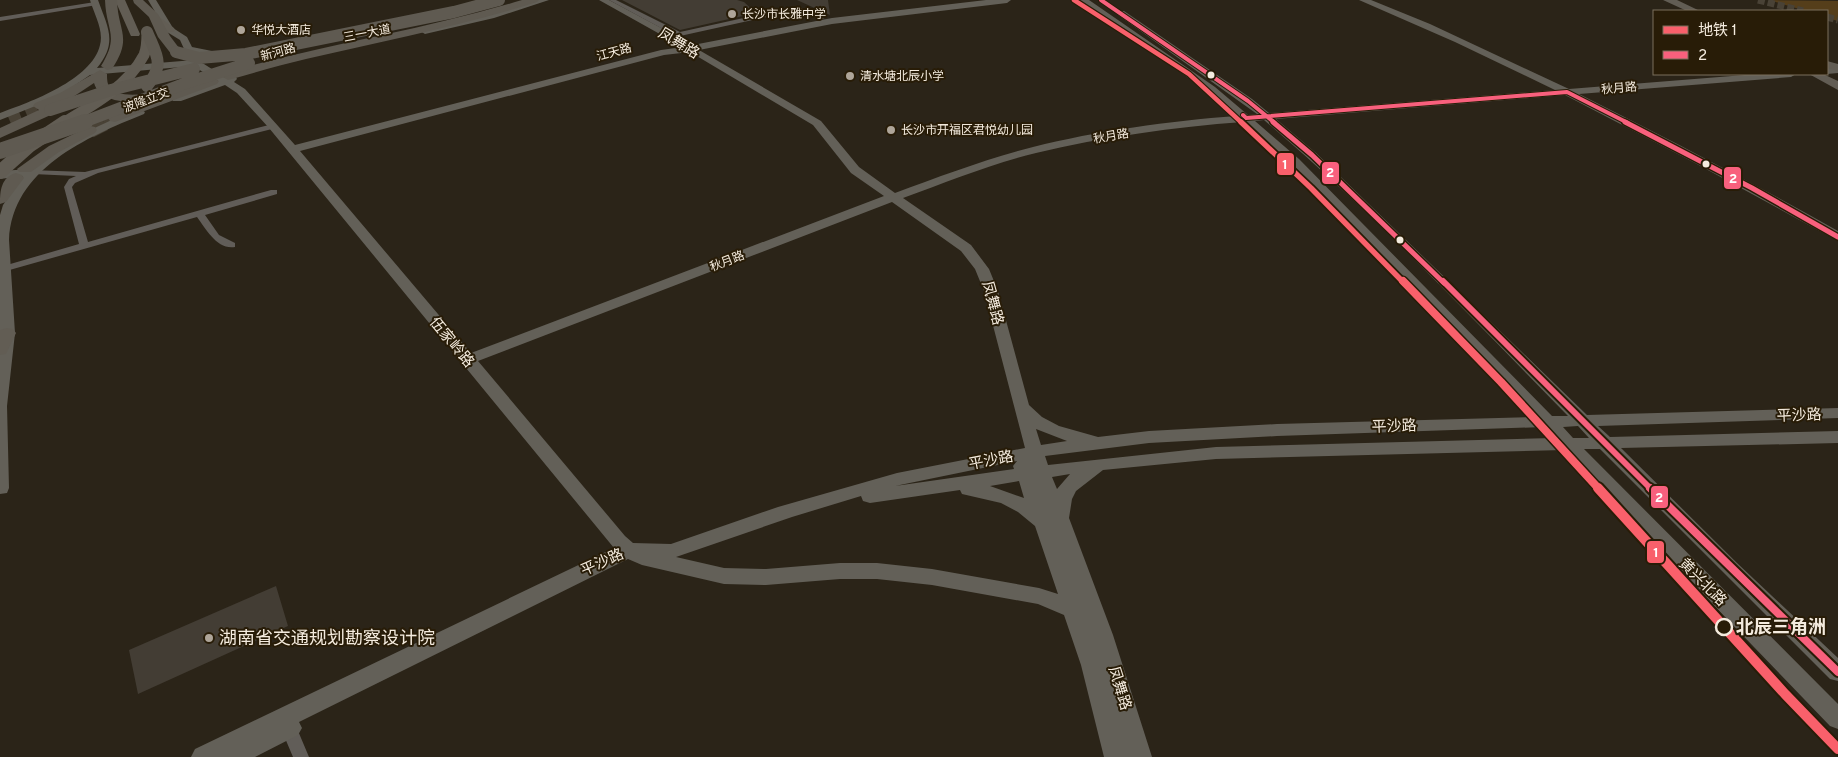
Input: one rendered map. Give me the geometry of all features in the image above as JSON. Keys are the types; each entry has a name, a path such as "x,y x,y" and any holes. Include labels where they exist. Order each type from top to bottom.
{"highway":[{"path":"0,134 65,96 98,71 114,56 119,38 110,9 111,0"},
{"name":"三一大道","path":"252,63 510,0"},
{"name":"三一大道","path":"223,62 493,4 522,0"},
{"path":"115,118 194,88 282,60 470,18 533,0"},
{"path":"138,1 154,16 164,37 176,52 199,58 228,56 493,4"},
{"path":"470,18 493,4"},
{"path":"61,131 107,112 131,99 146,88 158,74 159,60 142,28"},
{"name":"波隆立交","path":"2,121 133,84 223,62"},
{"name":"波隆立交","path":"0,149 61,131 192,82 252,63"},
{"path":"98,71 101,87 109,94 116,96 144,97 194,88"},
{"path":"0,199 25,173 54,149 90,130"},
{"path":"0,149 19,152 25,156 27,162 25,173"}],"main road":[{"path":"120,0 142,28"},
{"path":"0,159 29,137 101,89 115,77 132,54 142,28 138,1"},
{"path":"1664,2 1677,10"},
{"path":"1664,2 1692,10"},
{"path":"154,16 170,30"},
{"name":"波隆立交","path":"0,172 29,146 98,100 132,72 144,54 142,28"},
{"path":"1817,75 1838,86"},
{"path":"0,350 7,333"}],"street":[{"path":"152,0 170,30 184,39 188,49 210,53 244,50 436,13 493,4"},
{"name":"新河路","path":"0,488 0,407 7,333 3,269 3,228 5,216 19,191 25,173 107,125 222,80 276,65 467,22 545,0"},
{"name":"凤舞路","path":"594,0 708,60 817,123 824,130 842,158 890,196 966,248 976,258 985,272 992,289 1000,328 1022,408 1027,453 1033,474 1053,524 1095,611 1122,692 1140,757"},
{"name":"凤舞路","path":"603,0 680,45"},
{"path":"614,1 628,0"},
{"name":"江天路","path":"720,39 821,18 970,0"},
{"name":"江天路","path":"292,148 680,45 832,21 1007,0"},
{"name":"黄兴北路","path":"1083,0 1254,115 1356,196 1838,672"},
{"name":"黄兴北路","path":"1101,0 1214,76 1254,115 1568,443 1838,719"},
{"path":"1363,0 1501,59 1567,90 1744,184 1838,238"},
{"path":"1371,0 1450,32 1726,168 1838,231"},
{"path":"614,1 674,33 680,34 794,9 805,10 821,18"},
{"path":"0,20 95,2 103,27 105,46 98,71"},
{"path":"680,45 690,40 720,39"},
{"path":"708,60 703,55 704,50 720,39"},
{"name":"江天路","path":"292,148 664,52 680,45"},
{"path":"2,121 98,71 194,63 210,53"},
{"name":"伍家岭路","path":"194,63 202,66 251,100 618,541 628,550 649,560 724,576 766,577 840,571 877,571 932,577 1039,596 1074,610"},
{"name":"秋月路","path":"1567,90 1726,75"},
{"name":"秋月路","path":"465,357 890,196 1035,150 1141,130 1254,115 1777,75"},
{"path":"0,175 25,173 84,174 273,126"},
{"path":"84,174 72,181 68,187 84,246"},
{"path":"3,269 274,192"},
{"path":"199,213 216,237 232,245"},
{"path":"1022,408 1036,422 1055,430 1084,439 1113,441"},
{"name":"平沙路","path":"231,757 286,723 588,568 628,550 672,551 850,492 946,468 1027,453 1113,441 1215,432 1838,414"},
{"name":"平沙路","path":"204,757 286,723 627,562 637,559 649,560 685,555 791,518 846,501 881,494 1112,463 1255,451 1838,437"},
{"path":"929,489 970,489 998,493 1021,504 1053,524 1060,508 1062,495 1070,485 1091,470 1112,463"},
{"name":"凤舞路","path":"1053,524 1074,610 1092,665 1116,757"},
{"path":"286,723 301,757"}],"shaded area":[{"path":"1769,0 1838,1 1838,21 1828,18 1828,10 1803,10"}],"building":[{"path":"622,0 737,0 744,2 756,13 680,30"},
{"path":"797,0 828,0 830,15"},
{"name":"湖南省交通规划勘察设计院","path":"276,586 288,626 138,694 129,650"}],"tunnel":[{"path":"1758,0 1799,10"},
{"path":"1828,17 1838,20"},
{"path":"9,119 40,106"},
{"path":"104,123 115,118"},
{"path":"90,130 104,123"}],"metro line":[{"name":"1","path":"1074,0 1189,74 1311,188 1501,382 1785,694 1838,749"}],"transit line":[{"name":"2","path":"1101,0 1248,101 1312,155 1462,300 1730,568 1838,672"},
{"name":"2","path":"1243,115 1246,118 1567,92 1752,188 1838,237"}],"place":[{"name":"长沙市长雅中学","path":"732,14"},
{"name":"华悦大酒店","path":"241,30"},
{"name":"清水塘北辰小学","path":"850,76"},
{"name":"长沙市开福区君悦幼儿园","path":"891,130"},
{"name":"北辰三角洲","path":"1724,627"},
{"name":"湖南省交通规划勘察设计院","path":"209,638"}]}
